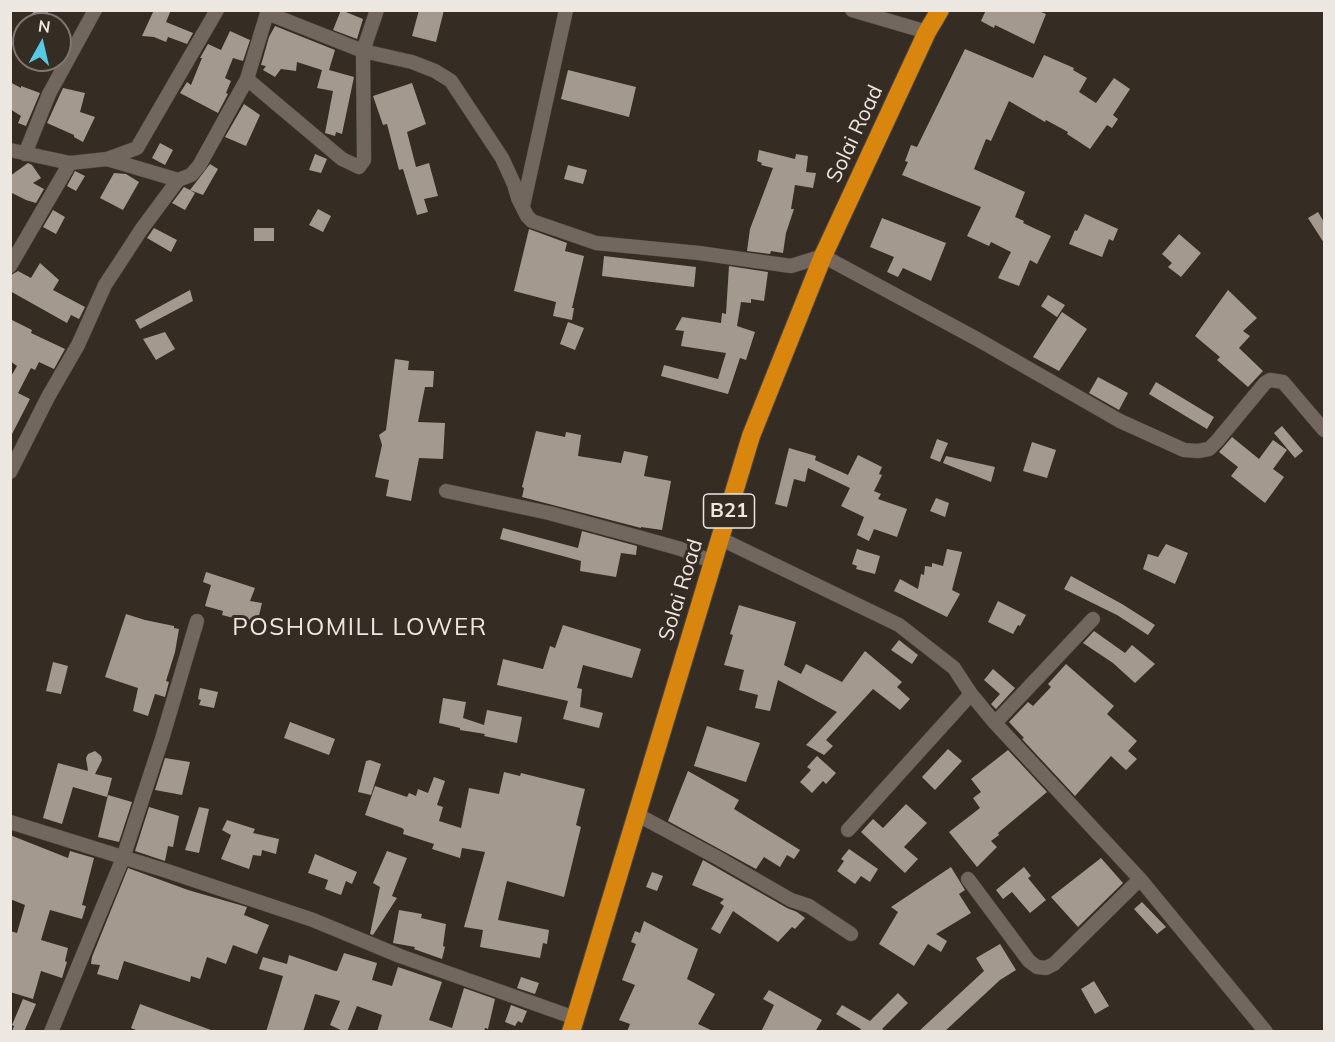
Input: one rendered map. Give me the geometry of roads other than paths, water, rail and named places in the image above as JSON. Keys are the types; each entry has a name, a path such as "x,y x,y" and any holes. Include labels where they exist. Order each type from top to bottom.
{"highway":[{"name":"Solai Road","path":"573,1025 752,436 823,256 927,32 940,10"}],"street":[{"path":"25,154 49,94 95,10"},
{"path":"10,150 70,163 107,159 137,148 217,10"},
{"path":"247,79 342,159 359,167 364,160 363,51 377,10"},
{"path":"523,206 566,10"},
{"path":"852,10 927,32"},
{"path":"10,472 48,397 78,345 105,285 141,230 178,180 191,175 199,166 247,79 267,12 363,51 412,62 435,71 451,81 502,158 527,216 532,221 596,243 699,253 791,266 823,256 1120,420 1184,450 1198,451 1209,448 1270,380 1283,382 1324,430"},
{"path":"107,159 178,180"},
{"path":"10,266 70,163"},
{"path":"446,491 549,513 681,549 713,562"},
{"path":"720,539 899,625 954,668 971,694 995,723 1140,879 1266,1032"},
{"path":"995,723 1093,619"},
{"path":"51,1032 123,858 197,621"},
{"path":"848,830 971,694"},
{"path":"636,814 791,900 808,906 851,934"},
{"path":"10,822 313,920 573,1025"},
{"path":"968,879 1029,961 1037,967 1046,968 1054,964 1140,879"}],"district":[{"name":"POSHOMILL LOWER","path":"360,628"}]}
